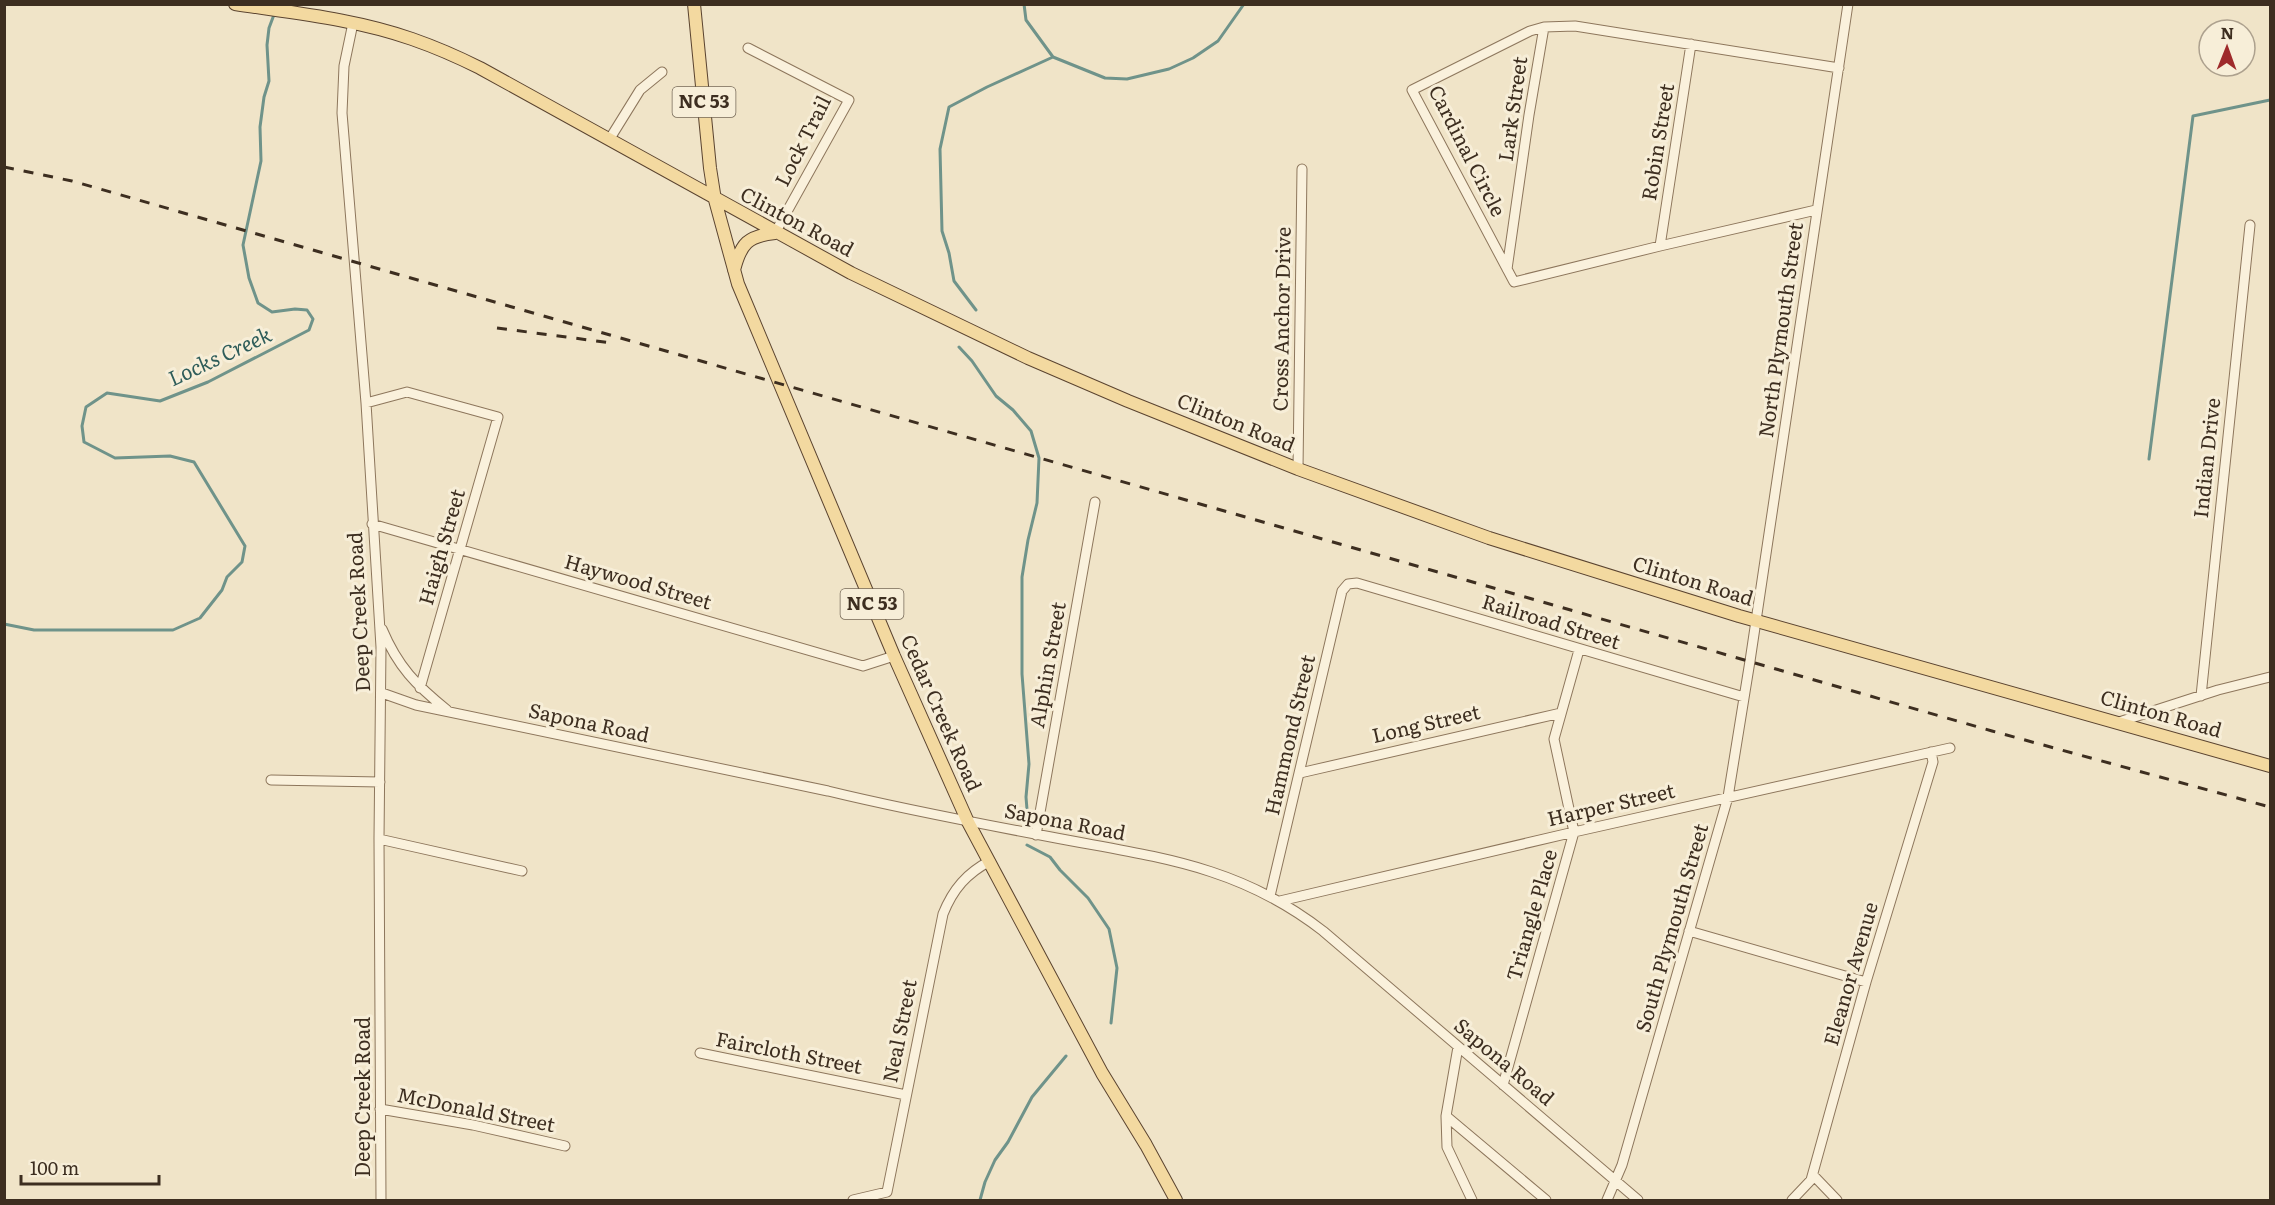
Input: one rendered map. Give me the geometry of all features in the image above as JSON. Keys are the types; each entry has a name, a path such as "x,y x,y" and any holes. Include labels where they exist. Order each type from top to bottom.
{"main road":[{"name":"Clinton Road","path":"235,4 353,23 411,38 459,58 851,273 1028,358 1298,469 1489,538 1756,621 2271,766"},
{"name":"Cedar Creek Road","path":"694,4 710,168 715,200 734,271 894,656 968,822 1102,1073 1176,1200"},
{"path":"734,271 738,255 745,243 757,235 775,232"}],"street":[{"name":"North Plymouth Street","path":"1750,661 1848,4"},
{"name":"Deep Creek Road","path":"353,23 344,66 342,113 366,403 380,621 382,693 379,839 381,1200"},
{"name":"Cardinal Circle","path":"1507,269 1412,90 1488,51 1544,27 1575,26 1839,68"},
{"name":"Lark Street","path":"1507,269 1544,27"},
{"name":"Robin Street","path":"1660,246 1691,44"},
{"name":"Lock Trail","path":"748,48 849,100 775,232"},
{"path":"609,140 640,90 662,72"},
{"name":"Cross Anchor Drive","path":"1298,469 1302,169"},
{"path":"1507,269 1514,282 1816,210"},
{"name":"Indian Drive","path":"2201,696 2250,225"},
{"name":"Haigh Street","path":"366,403 407,392 498,417 420,688"},
{"name":"Alphin Street","path":"1036,835 1095,502"},
{"name":"Haywood Street","path":"372,524 864,666 894,656"},
{"name":"Railroad Street","path":"1348,584 1357,583 1744,697"},
{"name":"Hammond Street","path":"1270,896 1342,591 1348,584"},
{"path":"380,621 390,647 402,668 420,688 449,712"},
{"name":"Triangle Place","path":"1503,1085 1574,832 1554,739 1579,650"},
{"name":"South Plymouth Street","path":"1607,1200 1616,1181 1728,797 1750,661"},
{"path":"2119,722 2271,677"},
{"name":"Sapona Road","path":"382,693 416,705 968,822 1185,863 1239,881 1280,901 1323,931 1638,1200"},
{"name":"Long Street","path":"1300,773 1561,712"},
{"name":"Harper Street","path":"1280,901 1574,832 1950,748"},
{"name":"Eleanor Avenue","path":"1792,1200 1813,1175 1866,982 1933,762 1931,752"},
{"path":"271,780 380,782"},
{"path":"379,839 522,871"},
{"name":"Neal Street","path":"853,1200 887,1192 943,914 958,885 974,870 990,861"},
{"path":"1689,931 1866,982"},
{"path":"1458,1047 1446,1116 1447,1147 1472,1200"},
{"name":"Faircloth Street","path":"700,1053 906,1095"},
{"name":"McDonald Street","path":"380,1109 473,1125 565,1146"},
{"path":"1446,1116 1546,1200"},
{"path":"1813,1175 1837,1200"}],"waterway":[{"name":"Locks Creek","path":"1024,4 1026,20 1053,57 1105,78 1127,79 1169,69 1193,58 1218,41 1244,4"},
{"name":"Locks Creek","path":"4,624 34,630 173,630 200,618 222,590 227,577 242,562 245,546 194,462 170,456 115,458 84,442 82,426 86,407 107,393 160,401 208,382 309,330 313,319 307,310 272,312 258,303 249,278 243,245 261,161 260,127 264,97 269,81 267,45 269,28 275,12"},
{"path":"976,310 954,281 942,231 940,149 949,107 1053,57"},
{"path":"2149,459 2193,116 2270,100"},
{"path":"959,347 972,361 996,396 1013,410 1031,431 1039,458 1037,503 1022,577 1022,674 1029,764 1026,797 1028,822"},
{"path":"1027,845 1050,857 1088,898 1109,929 1117,968 1111,1023"},
{"path":"980,1200 995,1160 1008,1142 1032,1097 1066,1056"}],"railway":[{"path":"4,167 72,181 1992,731 2270,807"},
{"path":"497,328 612,343"}]}
